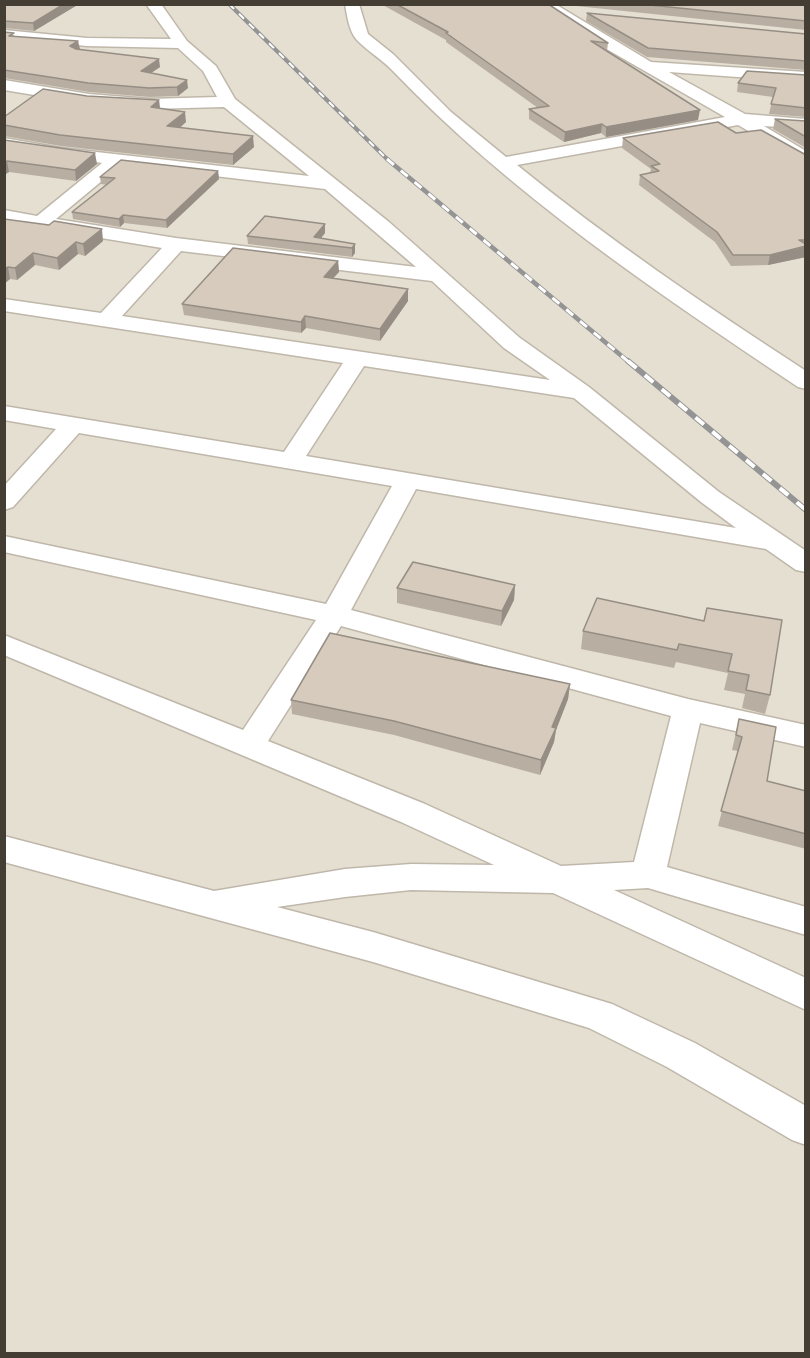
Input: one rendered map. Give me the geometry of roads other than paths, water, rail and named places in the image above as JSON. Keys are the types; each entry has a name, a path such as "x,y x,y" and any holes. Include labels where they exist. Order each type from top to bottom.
{"street":[{"path":"153,4 182,44 210,69 228,102 382,226 512,343 581,392 710,496 806,564"},
{"path":"352,4 356,23 362,36 388,57 445,116 505,162 589,232 700,312 806,382"},
{"path":"551,8 592,15"},
{"path":"551,8 806,159"},
{"path":"4,34 87,42 182,44"},
{"path":"648,66 806,77"},
{"path":"4,85 89,99 150,104 228,102"},
{"path":"505,162 741,119 806,124"},
{"path":"4,143 29,149 327,184"},
{"path":"42,221 118,159"},
{"path":"4,216 176,244 437,276"},
{"path":"107,320 176,244"},
{"path":"4,305 581,392"},
{"path":"291,460 357,359"},
{"path":"4,413 291,460 407,482 778,542"},
{"path":"4,502 73,425"},
{"path":"249,746 334,615 407,482"},
{"path":"4,544 334,615 688,710 806,736"},
{"path":"4,644 413,813 806,995"},
{"path":"648,875 688,710"},
{"path":"4,849 373,947 598,1015 681,1055 806,1127"},
{"path":"212,904 345,883 411,877 559,880 648,875 806,921"}],"railway":[{"path":"229,4 388,160"},
{"path":"387,159 630,363"},
{"path":"628,361 806,510"}]}
